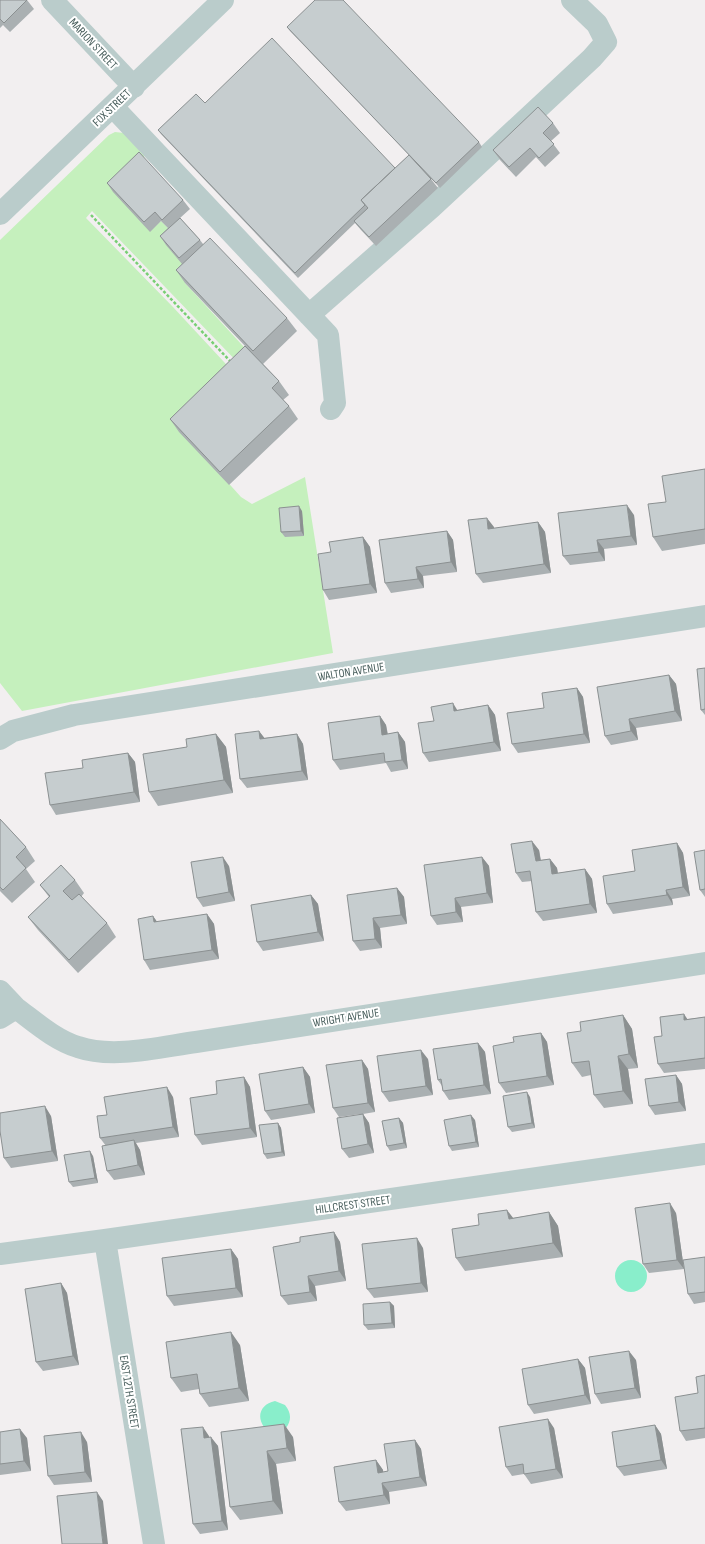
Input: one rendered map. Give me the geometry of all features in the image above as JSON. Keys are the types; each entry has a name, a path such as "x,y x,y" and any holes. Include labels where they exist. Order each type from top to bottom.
{"street":[{"name":"MARION STREET","path":"52,0 134,87"},
{"name":"FOX STREET","path":"0,214 223,0"},
{"path":"309,315 432,207 592,58 606,42 597,24 572,0"},
{"path":"113,107 328,335 335,404 330,409"},
{"name":"WALTON AVENUE","path":"0,739 13,731 74,715 705,616"},
{"name":"WRIGHT AVENUE","path":"0,991 8,1013 78,1047 114,1053 196,1042 705,963"},
{"name":"HILLCREST STREET","path":"0,1254 705,1154"},
{"name":"EAST 12TH STREET","path":"105,1240 154,1544"}],"path":[{"path":"91,215 236,367"}],"shaded area":[{"path":"115,132 124,133 144,154 150,231 161,221 169,229 186,268 185,283 255,359 244,369 92,211 86,218 173,307 237,376 178,427 241,497 252,504 305,477 333,653 22,711 0,683 0,240 109,135"},
{"path":"628,1260 634,1260 644,1267 647,1276 646,1282 640,1289 634,1292 628,1292 618,1285 615,1279 615,1273 622,1263"},
{"path":"275,1401 285,1405 289,1410 290,1419 286,1428 264,1427 260,1419 263,1408"}],"building":[{"path":"0,0 27,0 4,23 0,19"},
{"path":"315,0 343,0 479,142 436,183 287,27"},
{"path":"272,38 395,168 361,200 365,205 295,273 158,130 196,94 205,103"},
{"path":"538,107 553,123 543,133 554,144 539,158 530,148 509,167 493,150"},
{"path":"139,152 183,200 162,220 155,212 144,222 107,183"},
{"path":"409,155 431,179 369,237 354,221 368,208 361,200"},
{"path":"180,218 200,240 179,258 160,236"},
{"path":"210,238 287,318 253,351 176,270"},
{"path":"245,346 279,381 272,388 289,406 220,472 170,419"},
{"path":"705,469 705,529 653,537 648,504 666,502 662,476"},
{"path":"627,505 631,536 597,540 599,552 563,556 558,513"},
{"path":"299,506 301,531 281,532 279,508"},
{"path":"487,518 488,529 538,522 544,564 476,574 468,520"},
{"path":"447,531 451,562 416,567 418,579 385,583 379,540"},
{"path":"363,537 370,584 323,590 318,554 331,552 329,542"},
{"path":"705,668 705,709 701,710 697,669"},
{"path":"669,675 675,711 629,719 631,731 605,736 597,687"},
{"path":"577,688 584,734 512,744 507,713 544,708 542,693"},
{"path":"453,703 454,711 488,705 494,742 423,753 418,723 434,721 431,707"},
{"path":"380,716 382,735 398,732 402,760 385,762 384,753 333,760 328,723"},
{"path":"259,731 260,739 297,734 302,771 240,779 235,734"},
{"path":"216,734 224,780 149,792 143,754 187,747 186,739"},
{"path":"128,753 134,792 50,805 45,773 83,768 82,760"},
{"path":"0,819 26,847 16,857 26,868 3,890 0,887"},
{"path":"532,841 536,861 550,859 552,874 585,869 590,904 536,912 530,871 516,873 511,844"},
{"path":"677,843 683,887 666,890 667,895 607,904 603,876 635,871 632,850"},
{"path":"705,850 705,889 700,890 694,852"},
{"path":"223,857 229,892 197,898 191,862"},
{"path":"482,857 487,893 455,898 456,912 431,916 424,865"},
{"path":"61,865 75,880 63,891 72,900 79,894 107,923 69,960 28,917 50,896 40,885"},
{"path":"397,888 401,915 373,918 375,939 353,941 347,895"},
{"path":"311,895 318,932 257,942 251,905"},
{"path":"207,914 212,950 144,960 138,919 153,916 154,922"},
{"path":"684,1014 684,1020 705,1017 705,1058 658,1064 654,1037 662,1036 660,1017"},
{"path":"623,1015 629,1054 618,1056 623,1091 594,1095 589,1061 572,1063 567,1033 581,1031 580,1022"},
{"path":"541,1033 547,1076 499,1083 493,1046 514,1042 513,1037"},
{"path":"478,1043 484,1085 443,1091 441,1079 438,1080 433,1049"},
{"path":"421,1050 426,1086 382,1092 377,1056"},
{"path":"362,1060 368,1103 333,1108 326,1065"},
{"path":"303,1067 309,1104 265,1111 259,1074"},
{"path":"676,1075 679,1102 649,1106 645,1079"},
{"path":"244,1077 250,1128 195,1135 190,1098 217,1094 216,1081"},
{"path":"167,1087 173,1127 100,1138 97,1116 107,1115 104,1097"},
{"path":"527,1092 532,1123 508,1127 503,1096"},
{"path":"45,1106 52,1151 4,1158 0,1131 0,1113"},
{"path":"363,1114 368,1144 342,1149 337,1118"},
{"path":"471,1115 476,1142 449,1146 444,1120"},
{"path":"399,1118 404,1143 387,1146 382,1121"},
{"path":"278,1123 282,1152 264,1154 259,1125"},
{"path":"134,1140 138,1165 107,1171 102,1146"},
{"path":"90,1151 95,1178 69,1182 64,1155"},
{"path":"670,1203 677,1260 643,1264 635,1208"},
{"path":"507,1210 509,1219 549,1212 553,1243 456,1258 452,1229 479,1225 478,1214"},
{"path":"334,1232 339,1271 308,1276 310,1292 281,1296 273,1247 300,1242 300,1237"},
{"path":"417,1238 421,1283 367,1289 362,1244"},
{"path":"231,1249 236,1288 167,1296 162,1258"},
{"path":"705,1257 705,1292 688,1294 683,1260"},
{"path":"61,1283 73,1356 36,1362 25,1289"},
{"path":"390,1302 392,1323 364,1325 363,1304"},
{"path":"231,1332 239,1388 200,1394 197,1374 171,1378 166,1342"},
{"path":"629,1351 635,1388 595,1394 589,1357"},
{"path":"578,1359 585,1395 528,1405 522,1369"},
{"path":"705,1375 705,1428 680,1431 675,1397 698,1393 696,1377"},
{"path":"548,1419 556,1469 524,1474 523,1464 506,1467 499,1427"},
{"path":"284,1424 287,1448 267,1451 273,1501 230,1507 221,1432"},
{"path":"655,1425 661,1460 617,1467 612,1432"},
{"path":"203,1427 204,1438 211,1437 222,1521 193,1524 181,1429"},
{"path":"20,1429 24,1461 0,1464 0,1432"},
{"path":"81,1432 85,1472 48,1476 44,1436"},
{"path":"415,1440 420,1477 382,1483 384,1495 339,1502 334,1467 376,1460 378,1473 388,1471 384,1444"},
{"path":"97,1492 103,1544 62,1544 57,1496"}]}
